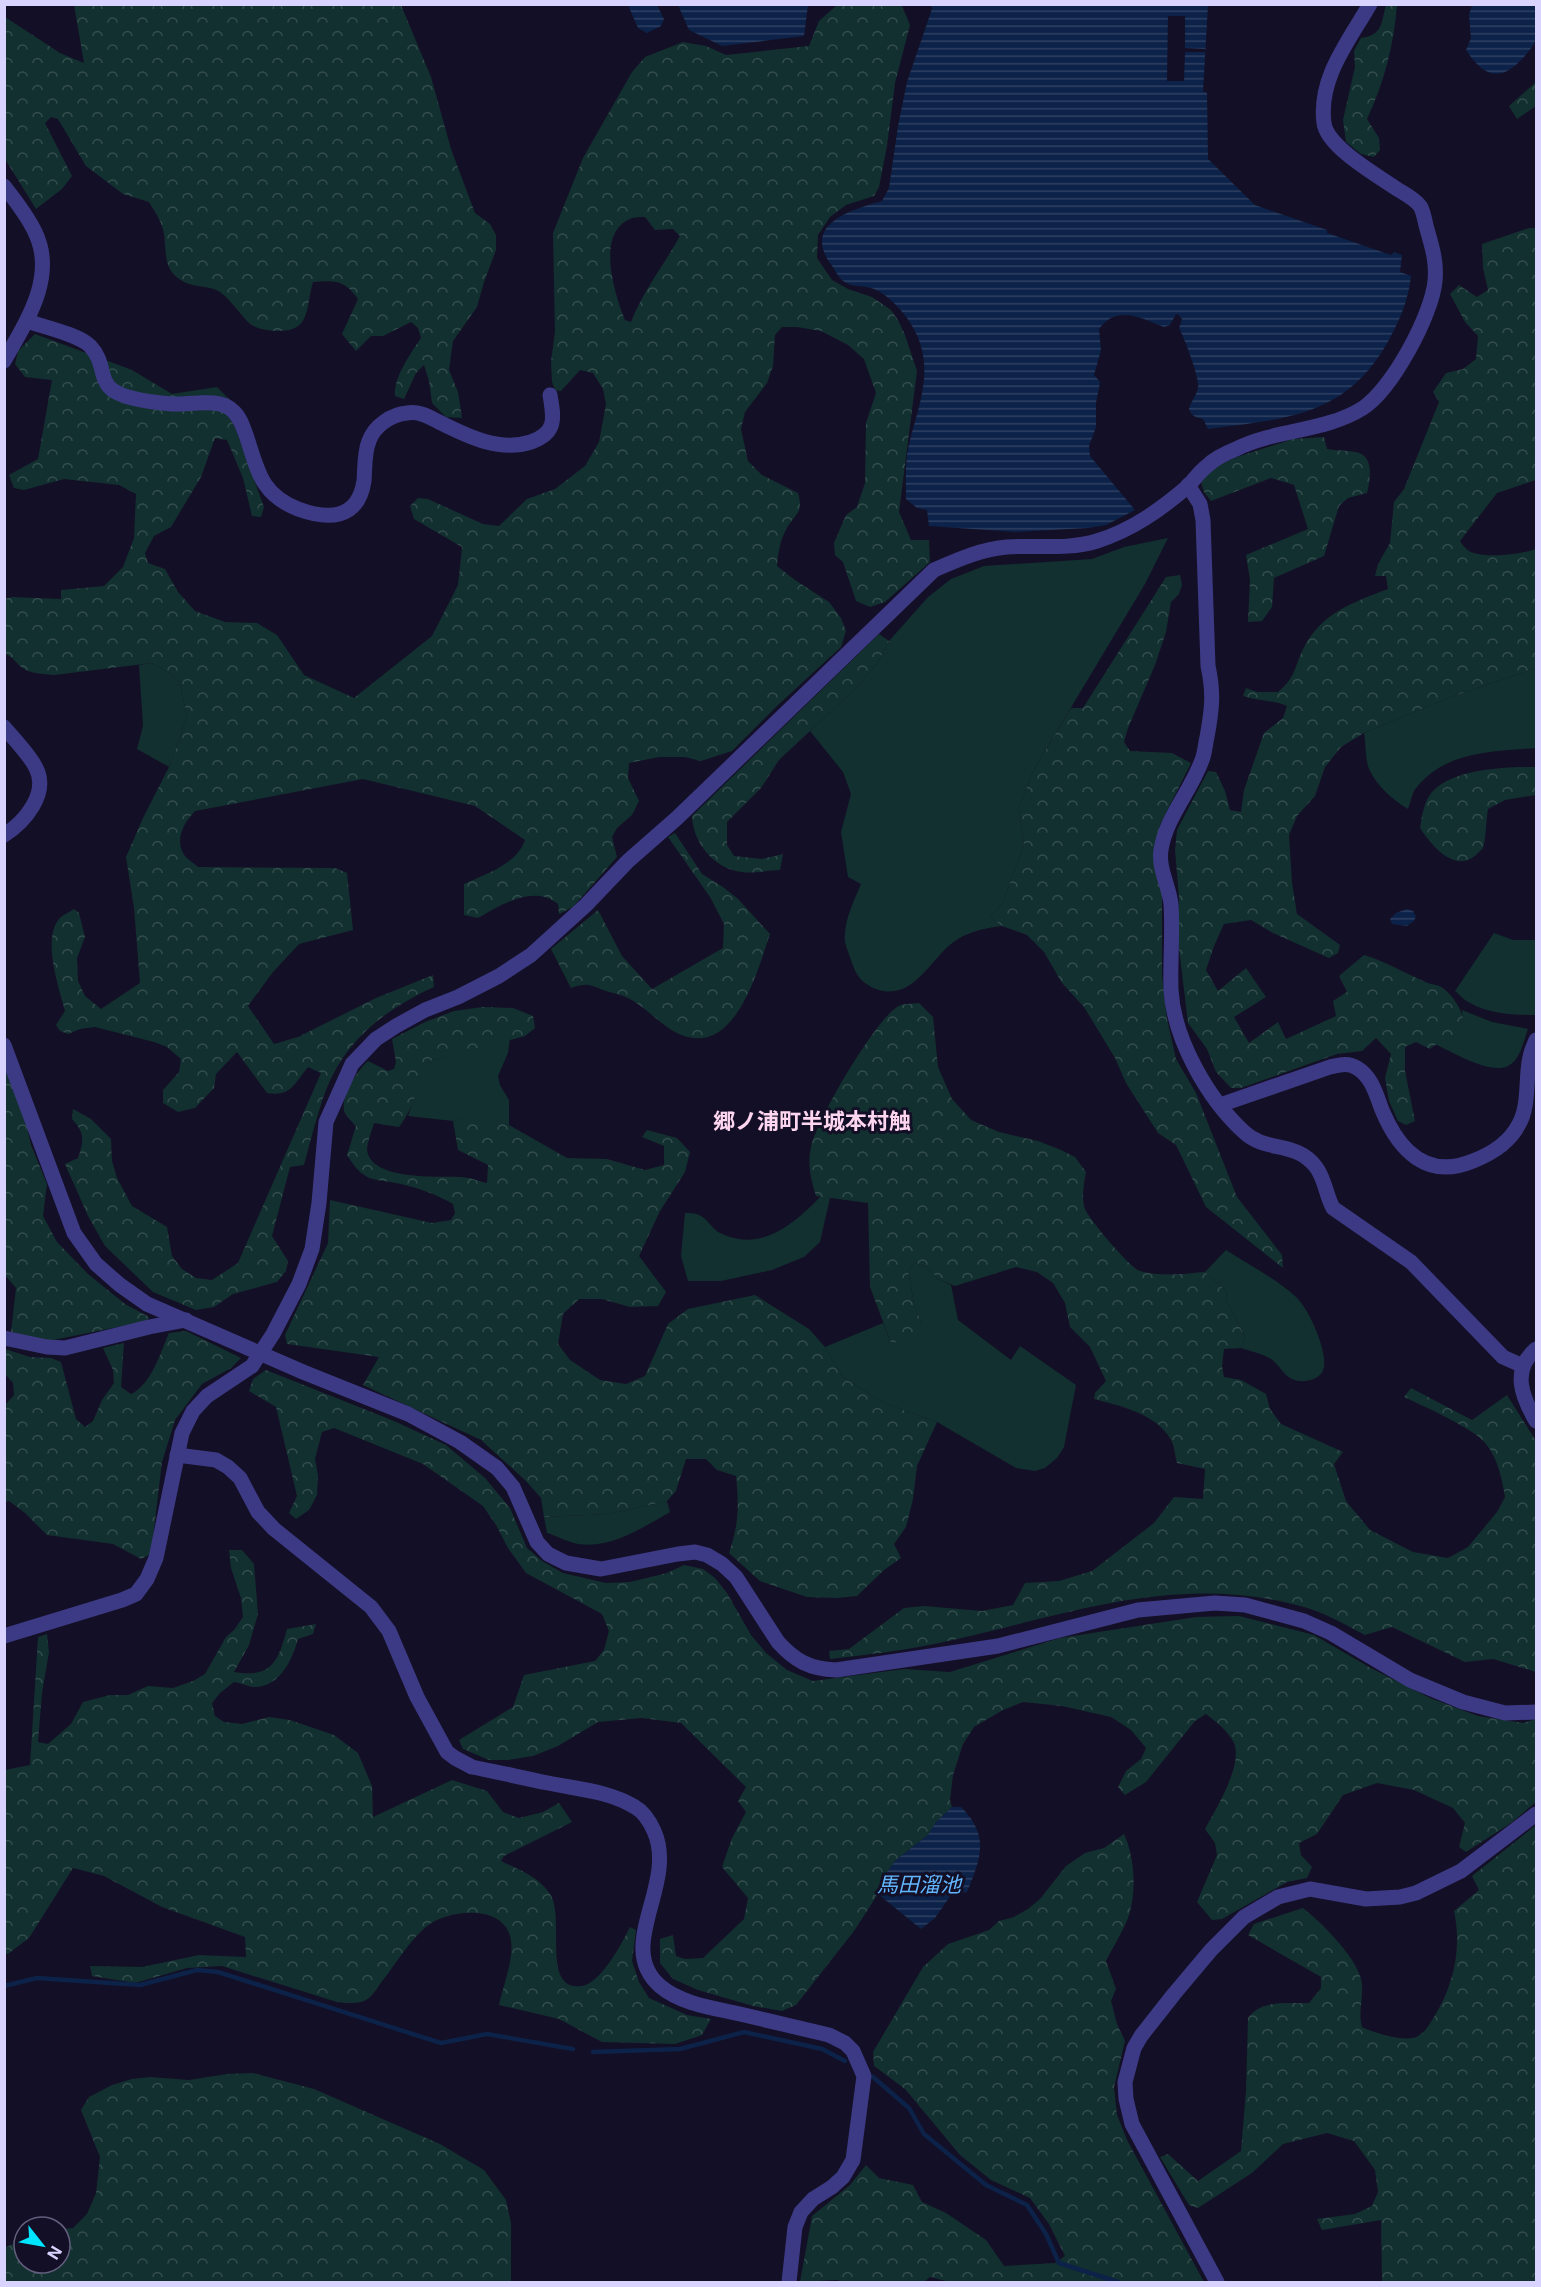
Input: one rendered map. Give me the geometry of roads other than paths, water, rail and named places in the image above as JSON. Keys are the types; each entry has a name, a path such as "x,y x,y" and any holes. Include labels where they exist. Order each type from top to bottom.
{"street":[{"path":"4,1636 136,1594 147,1579 156,1558 182,1432 193,1411 207,1396 252,1366 261,1354 299,1284 312,1249 320,1203 326,1122 337,1093 352,1064 375,1039 425,1010 458,997 499,976 531,955 586,905 628,861 677,818 934,570 961,559 1005,547 1070,546 1095,541 1138,524 1188,485 1207,465 1235,449 1260,439 1346,417 1365,407 1382,389 1409,350 1431,300 1436,261 1421,207 1345,152 1331,137 1324,125 1324,96 1329,75 1370,4"},
{"path":"4,186 35,230 44,265 37,297 27,321 4,361"},
{"path":"27,321 88,344 98,356 104,381 112,392 132,398 170,404 217,404 233,410 241,424 262,480 270,493 298,508 336,516 347,512 357,499 363,485 369,441 377,429 390,418 404,413 418,412 469,437 505,446 521,445 541,438 551,429 553,415 550,395"},
{"path":"1188,485 1200,504 1203,520 1208,666 1212,685 1212,711 1202,760 1168,828 1161,851 1171,903 1171,992 1178,1025 1202,1082 1247,1135 1260,1142 1304,1154 1321,1176 1333,1209 1411,1262 1503,1357 1523,1366"},
{"path":"4,727 36,768 40,782 38,796 31,808 12,830 4,835"},
{"path":"1220,1105 1330,1067 1344,1064 1355,1066 1366,1074 1402,1147 1420,1160 1440,1167 1465,1164 1502,1145 1519,1124 1527,1092 1530,1055 1536,1040"},
{"path":"4,1045 74,1233 96,1264 147,1304 261,1354 408,1414 460,1442 497,1468 513,1487 537,1542 548,1554 566,1563 601,1569 678,1554 695,1552 707,1555 722,1564 736,1577 778,1642 794,1659 808,1666 836,1670 998,1646 1138,1610 1215,1603 1245,1605 1304,1622 1331,1633 1410,1680 1463,1702 1505,1713 1536,1712"},
{"path":"4,1338 47,1347 65,1348 186,1320"},
{"path":"1536,1349 1523,1366 1520,1377 1525,1403 1536,1421"},
{"path":"177,1455 216,1460 228,1467 240,1478 258,1512 274,1529 371,1607 389,1631 417,1697 447,1752 454,1758 472,1767 604,1794 637,1808 646,1817 658,1841 660,1856 659,1878 645,1925 641,1950 645,1969 660,1986 696,2003 829,2035 845,2043 854,2051 864,2076 853,2160 843,2177 813,2199 801,2212 795,2227 789,2283"},
{"path":"1217,2283 1132,2124 1126,2099 1125,2082 1128,2066 1141,2036 1211,1950 1244,1917 1263,1905 1295,1891 1310,1889 1366,1899 1400,1897 1416,1893 1461,1871 1536,1814"}],"water":[{"path":"628,5 657,5 664,19 661,26 647,33 638,28"},
{"path":"678,5 808,5 804,36 722,46 689,30"},
{"path":"931,5 1208,5 1203,91 1207,93 1208,159 1255,205 1391,255 1394,252 1402,255 1400,272 1411,276 1405,303 1391,336 1369,369 1351,387 1331,401 1310,410 1262,422 1208,429 1203,419 1193,415 1189,409 1198,383 1179,328 1182,319 1179,315 1176,314 1170,325 1164,327 1130,315 1114,317 1106,321 1099,329 1101,350 1094,375 1100,382 1096,403 1096,427 1089,446 1090,456 1135,510 1106,525 1088,528 1016,532 929,526 927,510 917,508 906,499 907,455 924,383 920,343 908,319 888,298 874,289 851,285 841,279 823,249 822,238 827,228 835,220 858,208 882,201 889,188 907,82 932,9"},
{"path":"1472,5 1536,5 1538,26 1535,41 1523,58 1507,71 1500,74 1486,71 1466,50 1471,38 1469,15"},
{"path":"1407,909 1413,911 1416,916 1414,921 1407,926 1392,924 1390,919 1396,913"},
{"name":"馬田溜池","path":"952,1807 961,1807 976,1828 980,1848 979,1858 967,1892 951,1895 935,1918 921,1929 878,1894 881,1880 896,1860 928,1835 936,1822"}],"waterway":[{"path":"4,1986 37,1978 140,1985 197,1970 218,1972 441,2043 487,2034 573,2049"},
{"path":"593,2052 680,2049 744,2032 822,2049 845,2061"},
{"path":"873,2077 909,2108 924,2134 986,2185 1027,2205 1046,2234 1059,2263 1118,2282"}],"district":[{"name":"郷ノ浦町半城本村触","path":"812,1121"}]}
